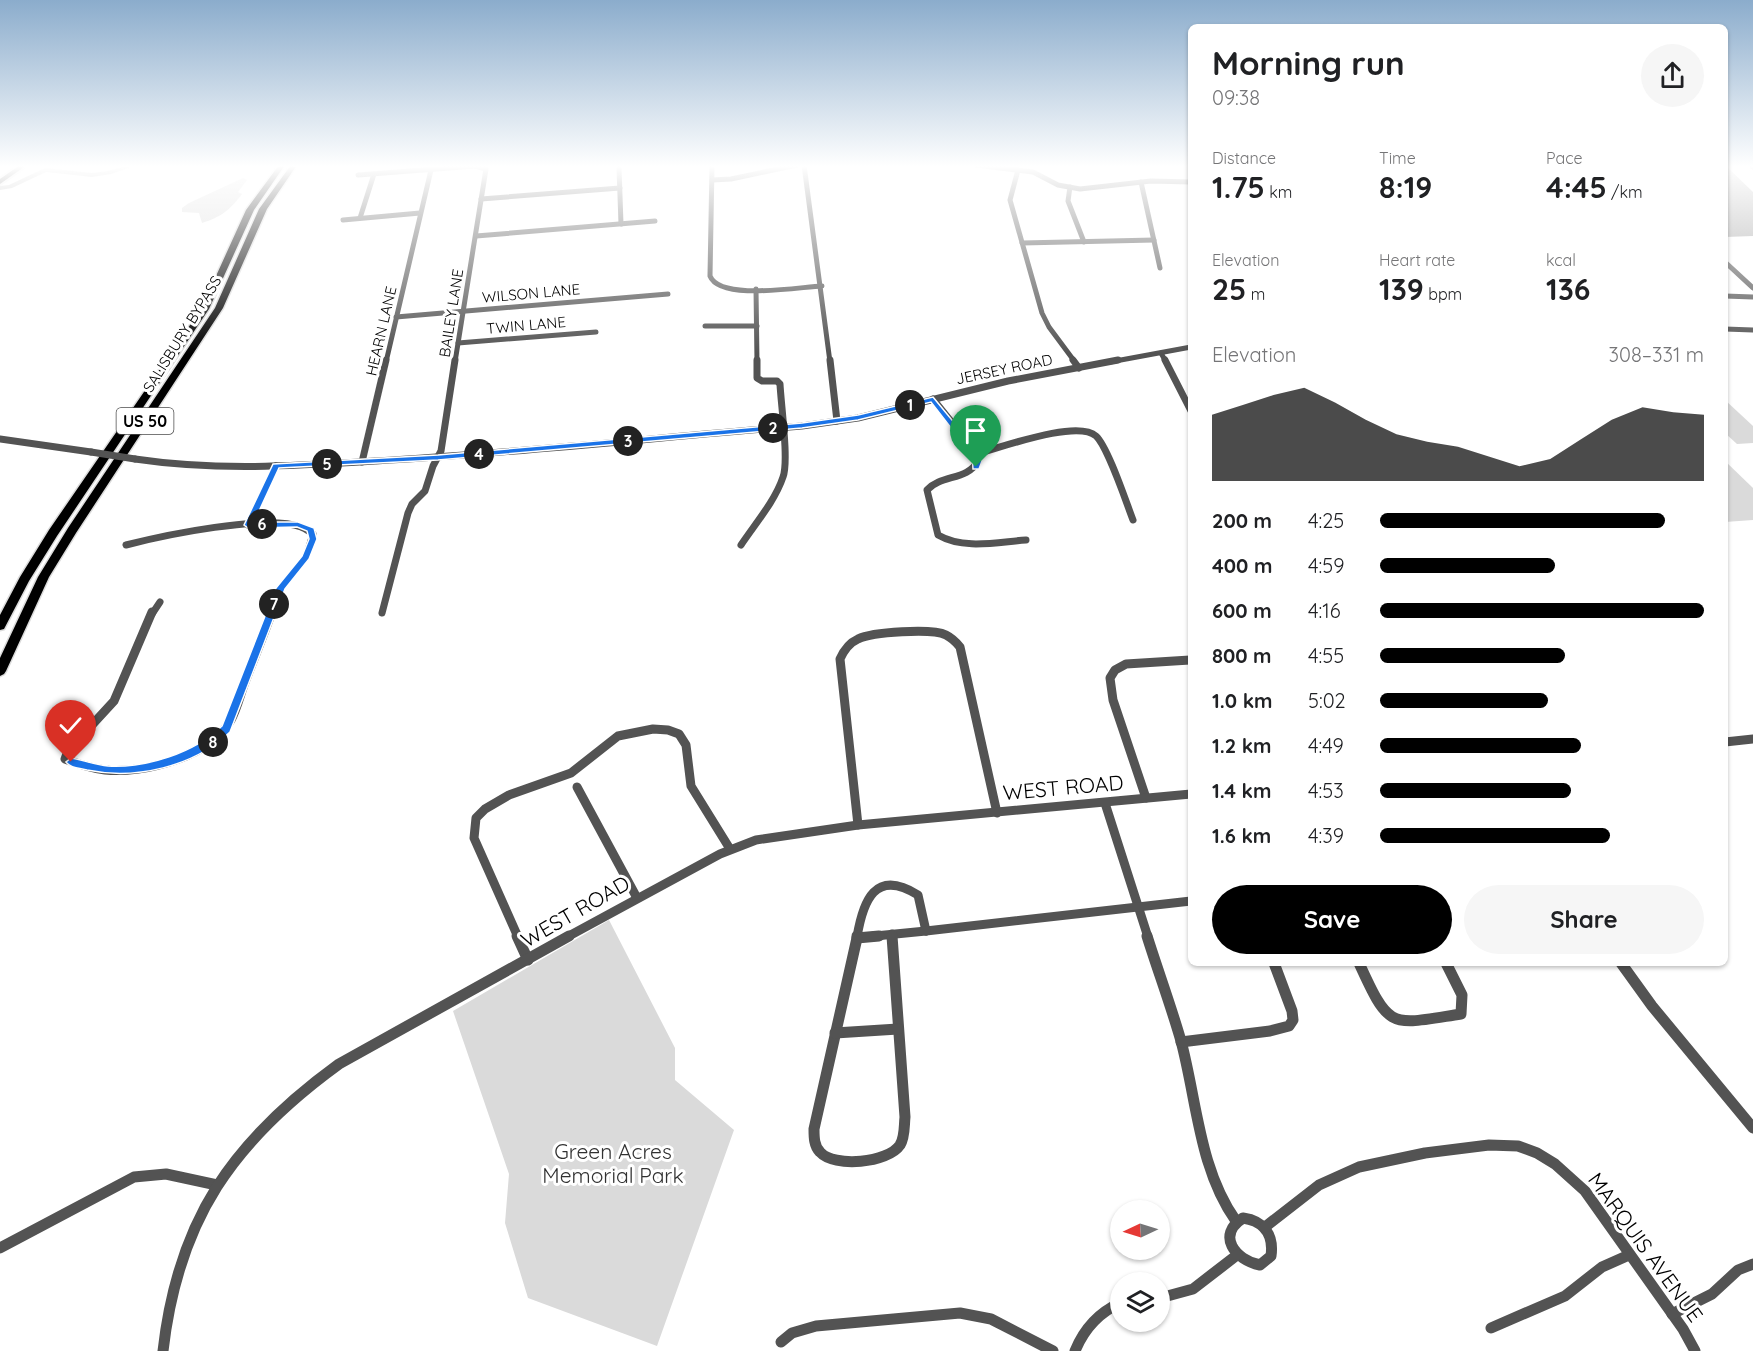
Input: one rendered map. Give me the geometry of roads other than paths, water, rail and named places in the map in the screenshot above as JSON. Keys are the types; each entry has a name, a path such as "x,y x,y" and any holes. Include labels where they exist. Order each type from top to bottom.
{"highway":[{"name":"SALISBURY BYPASS","path":"0,626 24,579 53,533 205,309 242,228"},
{"name":"SALISBURY BYPASS","path":"0,671 49,570 213,317 234,279 255,228"}],"street":[{"name":"HEARN LANE","path":"362,462 417,228"},
{"name":"BAILEY LANE","path":"382,613 408,513 412,504 425,491 438,458 446,427 477,228"},
{"path":"476,236 572,228"},
{"path":"712,228 711,280 724,288 756,289 822,285"},
{"path":"813,228 837,421"},
{"path":"1018,228 1044,318 1079,368"},
{"path":"1079,228 1084,242"},
{"path":"1151,228 1160,268"},
{"path":"1022,243 1154,240"},
{"path":"1728,265 1753,288"},
{"path":"741,544 778,489 784,476 786,462 779,382 761,381 757,378 756,289"},
{"name":"WILSON LANE","path":"396,317 668,294"},
{"path":"1728,296 1753,297"},
{"path":"705,326 757,326"},
{"path":"1728,329 1753,330"},
{"name":"TWIN LANE","path":"459,343 596,332"},
{"name":"JERSEY ROAD","path":"0,439 198,468 438,458 837,421 1008,381 1188,348"},
{"path":"1161,353 1188,405"},
{"path":"933,399 976,454 977,464 973,470 936,481 927,490 938,535 958,544 1026,540"},
{"path":"976,454 1069,431 1090,432 1099,438 1104,447 1133,520"},
{"path":"248,525 276,466"},
{"path":"126,545 184,532 248,525 298,524 310,530 313,539 306,557 281,588 231,720 219,737 197,750 162,763 127,770 95,769 65,759 68,751 114,701 152,613 160,602"},
{"path":"858,825 840,659 844,650 852,642 861,637 877,634 934,632 953,639 960,647 997,813"},
{"path":"1146,798 1113,700 1109,685 1110,677 1117,667 1126,664 1188,660"},
{"path":"528,960 474,838 476,818 507,797 570,773 619,735 636,731 671,730 682,736 686,743 691,786 730,849"},
{"path":"1728,742 1753,739"},
{"path":"577,788 637,897"},
{"name":"WEST ROAD","path":"163,1351 168,1307 177,1273 193,1231 217,1185 265,1124 316,1079 352,1056 528,960 637,897 730,849 776,836 858,825 1188,794"},
{"path":"1106,803 1137,908 1181,1042 1216,1187 1236,1221"},
{"path":"892,934 904,1117 900,1145 882,1158 844,1161 830,1159 820,1153 815,1142 814,1129 865,900 870,893 890,886 903,886 918,895 926,931"},
{"path":"857,938 1188,901"},
{"path":"1181,1042 1270,1031 1289,1026 1293,1020 1292,1011 1276,966"},
{"path":"1360,966 1383,1012 1396,1021 1406,1022 1461,1014 1464,999 1448,966"},
{"path":"1623,966 1652,1006 1753,1128"},
{"path":"835,1033 898,1029"},
{"name":"MARQUIS AVENUE","path":"1265,1227 1324,1181 1365,1165 1409,1155 1508,1144 1538,1154 1568,1173 1589,1196 1672,1314 1695,1351"},
{"path":"0,1248 113,1187 140,1176 170,1173 217,1185"},
{"path":"1244,1218 1252,1218 1265,1227 1273,1248 1266,1262 1252,1265 1237,1255 1232,1247 1230,1233 1236,1221 1244,1218"},
{"path":"1170,1297 1187,1294 1199,1288 1237,1255"},
{"path":"1491,1328 1565,1296 1602,1267 1629,1255"},
{"path":"1672,1314 1712,1294 1738,1270 1753,1264"},
{"path":"1075,1351 1087,1328 1110,1308"},
{"path":"781,1342 792,1333 816,1326 960,1313 991,1319 1053,1351"}],"park label":[{"name":"Green Acres Memorial Park","path":"613,1163"}]}
